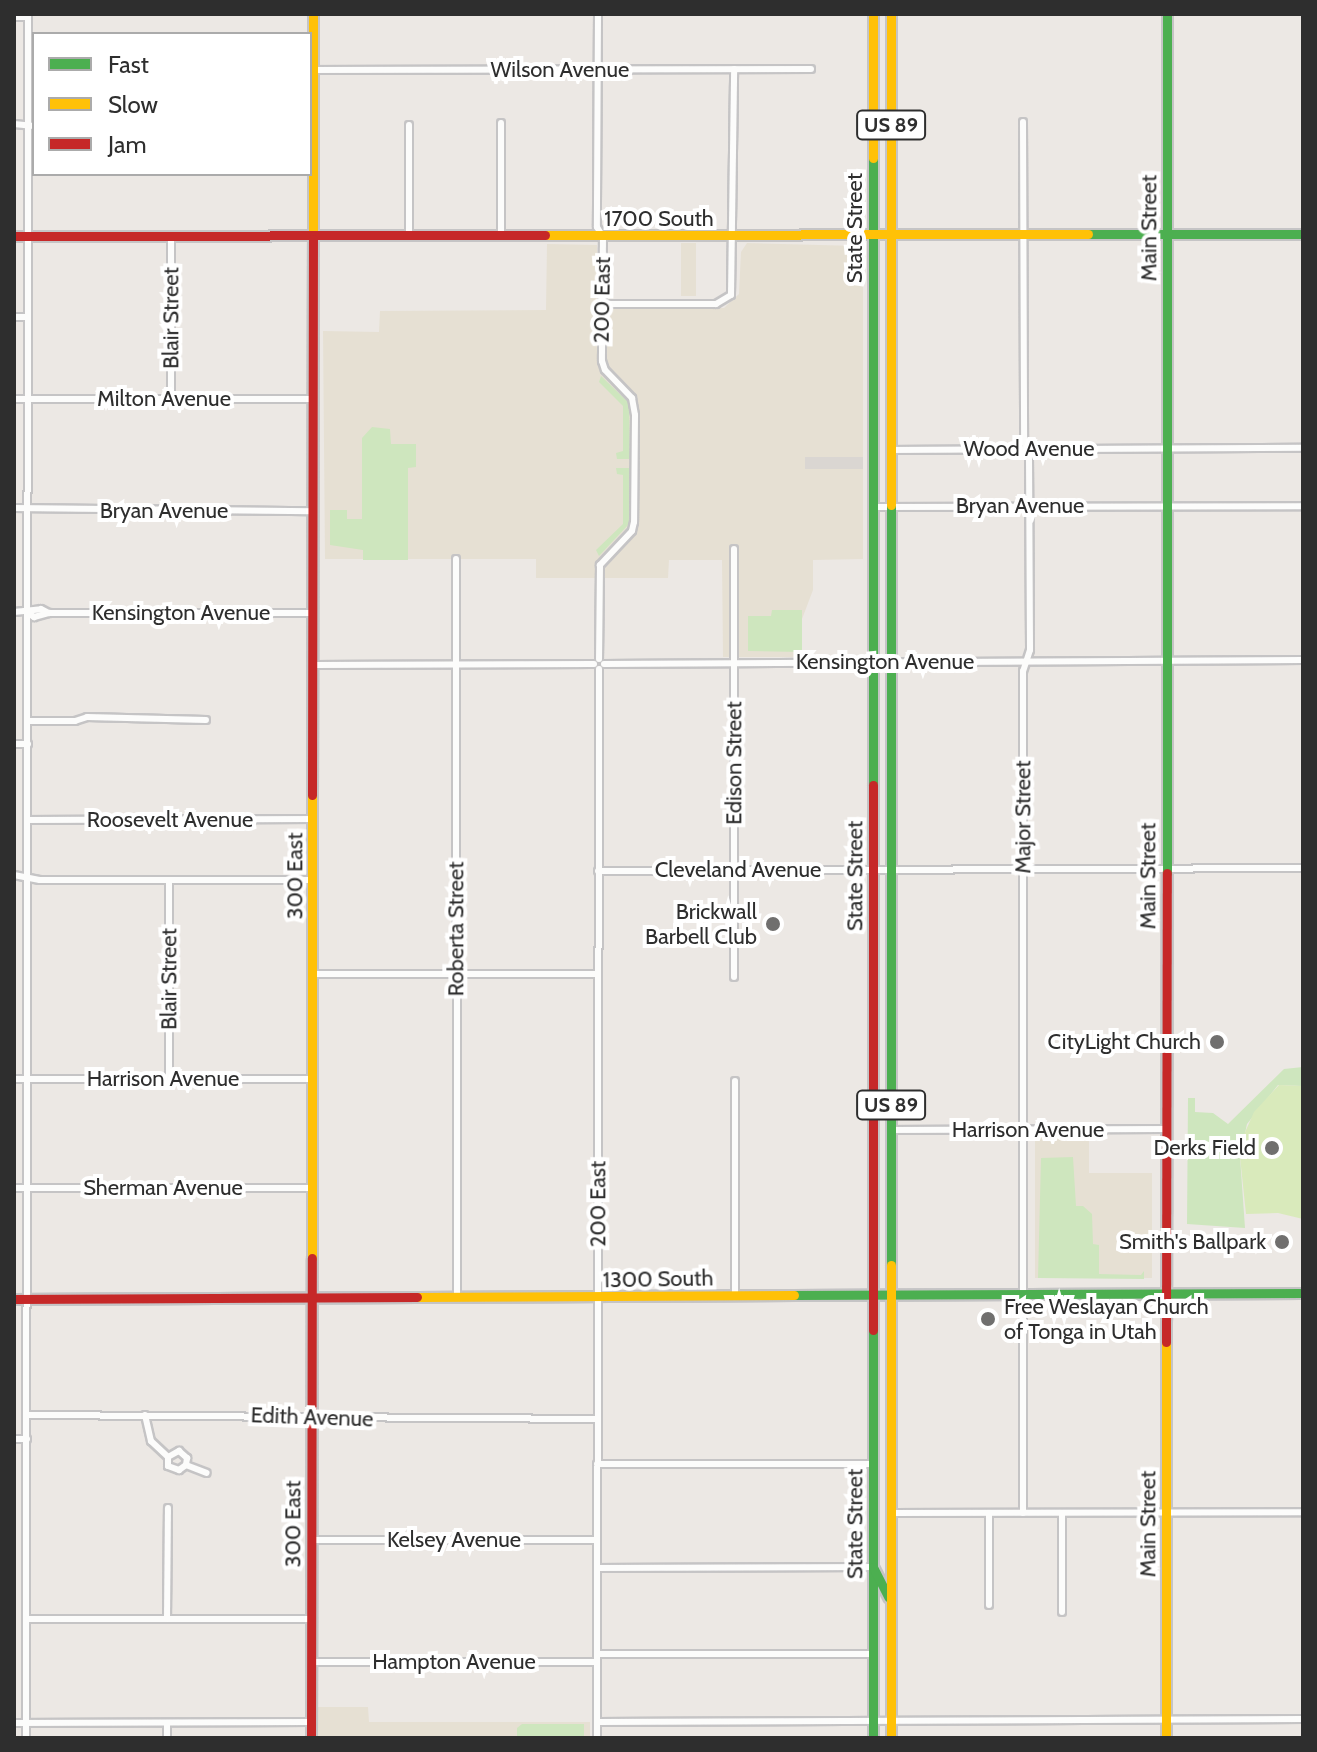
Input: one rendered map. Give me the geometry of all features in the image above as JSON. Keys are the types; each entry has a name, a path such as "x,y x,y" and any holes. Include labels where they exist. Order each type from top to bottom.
{"main road":[{"name":"300 East","path":"311,1738 313,14"},
{"name":"State Street","path":"873,14 873,1738"},
{"name":"State Street","path":"891,14 891,1738"},
{"name":"Main Street","path":"1166,1738 1167,14"},
{"name":"1700 South","path":"14,236 1303,234"},
{"name":"1300 South","path":"14,1299 1303,1293"},
{"path":"873,1489 891,1513"},
{"path":"873,1567 878,1571 891,1603"}],"street":[{"name":"200 East","path":"597,1738 600,565 632,531 634,522 634,406 602,361 603,237 597,227 598,14"},
{"path":"14,17 28,16 31,70 27,317 29,1188 26,1738"},
{"path":"602,304 716,304 727,299 734,285 734,69"},
{"name":"Wilson Avenue","path":"312,70 811,69"},
{"name":"Major Street","path":"1023,122 1030,506 1030,650 1023,671 1023,1513"},
{"path":"501,123 501,237"},
{"path":"14,124 31,125"},
{"path":"409,125 409,236"},
{"name":"Blair Street","path":"171,236 171,399"},
{"path":"14,317 27,317"},
{"name":"Milton Avenue","path":"14,399 313,399"},
{"name":"Wood Avenue","path":"891,450 1303,448"},
{"name":"Bryan Avenue","path":"873,507 1303,506"},
{"name":"Bryan Avenue","path":"14,508 313,511"},
{"name":"Edison Street","path":"734,549 734,977"},
{"name":"Roberta Street","path":"456,559 457,1298"},
{"name":"Kensington Avenue","path":"14,612 41,609 49,613 313,613"},
{"name":"Kensington Avenue","path":"313,665 1303,660"},
{"path":"28,721 75,721 87,717 206,720"},
{"path":"14,744 28,744"},
{"name":"Roosevelt Avenue","path":"28,820 313,819"},
{"name":"Cleveland Avenue","path":"598,871 1303,868"},
{"path":"14,875 169,880 313,880"},
{"name":"Blair Street","path":"169,880 169,1079"},
{"path":"313,974 598,974"},
{"name":"Harrison Avenue","path":"14,1079 313,1079"},
{"path":"735,1081 735,1296"},
{"name":"Harrison Avenue","path":"890,1130 1166,1129"},
{"name":"Sherman Avenue","path":"14,1188 312,1188"},
{"name":"Edith Avenue","path":"27,1415 597,1419"},
{"path":"145,1415 154,1446 168,1457"},
{"path":"14,1439 27,1439"},
{"path":"168,1457 179,1451 187,1458 186,1465"},
{"path":"168,1457 168,1466 173,1470 186,1465 207,1473"},
{"path":"597,1464 874,1464"},
{"path":"167,1619 168,1508"},
{"path":"891,1513 1303,1512"},
{"path":"989,1513 989,1605"},
{"path":"1062,1513 1062,1612"},
{"name":"Kelsey Avenue","path":"311,1540 597,1540"},
{"path":"597,1568 873,1567"},
{"path":"26,1619 311,1619"},
{"name":"Hampton Avenue","path":"311,1662 873,1654"},
{"path":"597,1722 1303,1719"},
{"path":"14,1723 311,1722"},
{"path":"167,1723 167,1738"}],"shaded area":[{"path":"681,243 696,243 696,296 681,296"},
{"path":"747,243 858,246 863,249 863,559 813,560 813,590 802,619 802,657 723,657 722,560 669,560 668,578 536,578 536,559 325,559 323,331 379,332 380,311 546,310 547,244 597,245 598,309 724,308 739,294 741,252"},
{"path":"805,457 863,457 863,469 805,469"},
{"path":"1035,1134 1089,1134 1089,1173 1152,1173 1152,1278 1035,1278"},
{"path":"318,1707 368,1707 369,1722 590,1722 590,1738 318,1738"}],"green space":[{"path":"601,376 629,403 630,459 617,459 616,453 623,451 623,406 599,382"},
{"path":"372,427 390,429 391,444 416,444 416,467 408,468 408,560 363,560 363,550 330,545 330,510 347,510 347,519 362,519 362,438"},
{"path":"616,468 630,468 629,524 599,556 596,550 623,524 623,475 617,474"},
{"path":"772,610 802,610 802,652 748,651 748,616 771,616"},
{"path":"1303,1067 1303,1086 1278,1085 1247,1124 1240,1157 1245,1228 1187,1224 1188,1098 1195,1098 1195,1112 1213,1113 1228,1124 1284,1069"},
{"name":"Derks Field","path":"1279,1085 1303,1086 1303,1219 1278,1213 1246,1214 1240,1157 1242,1139 1254,1112"},
{"path":"1073,1157 1076,1206 1083,1206 1092,1214 1093,1244 1099,1245 1099,1274 1141,1275 1144,1271 1144,1279 1038,1278 1041,1158"},
{"path":"522,1724 584,1724 584,1738 517,1738 517,1728"}],"traffic: fast":[{"path":"1167,14 1167,873"},
{"path":"873,158 873,785"},
{"path":"1088,234 1303,234"},
{"path":"891,505 891,1265"},
{"path":"794,1295 1303,1293"},
{"path":"873,1330 873,1738"},
{"path":"873,1567 888,1597"}],"traffic: slow":[{"path":"313,14 313,239"},
{"path":"873,14 873,158"},
{"path":"891,14 891,505"},
{"path":"545,235 1088,234"},
{"path":"312,795 312,1258"},
{"path":"891,1265 891,1738"},
{"path":"417,1297 794,1295"},
{"path":"1166,1342 1166,1738"}],"traffic: jam":[{"path":"14,236 545,235"},
{"path":"312,795 313,239"},
{"path":"873,785 873,1330"},
{"path":"1166,1342 1167,873"},
{"path":"311,1738 312,1258"},
{"path":"14,1299 417,1297"}],"place":[{"name":"Brickwall Barbell Club","path":"773,924"},
{"name":"CityLight Church","path":"1217,1042"},
{"name":"Derks Field","path":"1272,1148"},
{"name":"Smith's Ballpark","path":"1282,1242"},
{"name":"Free Weslayan Church of Tonga in Utah","path":"988,1319"}]}
